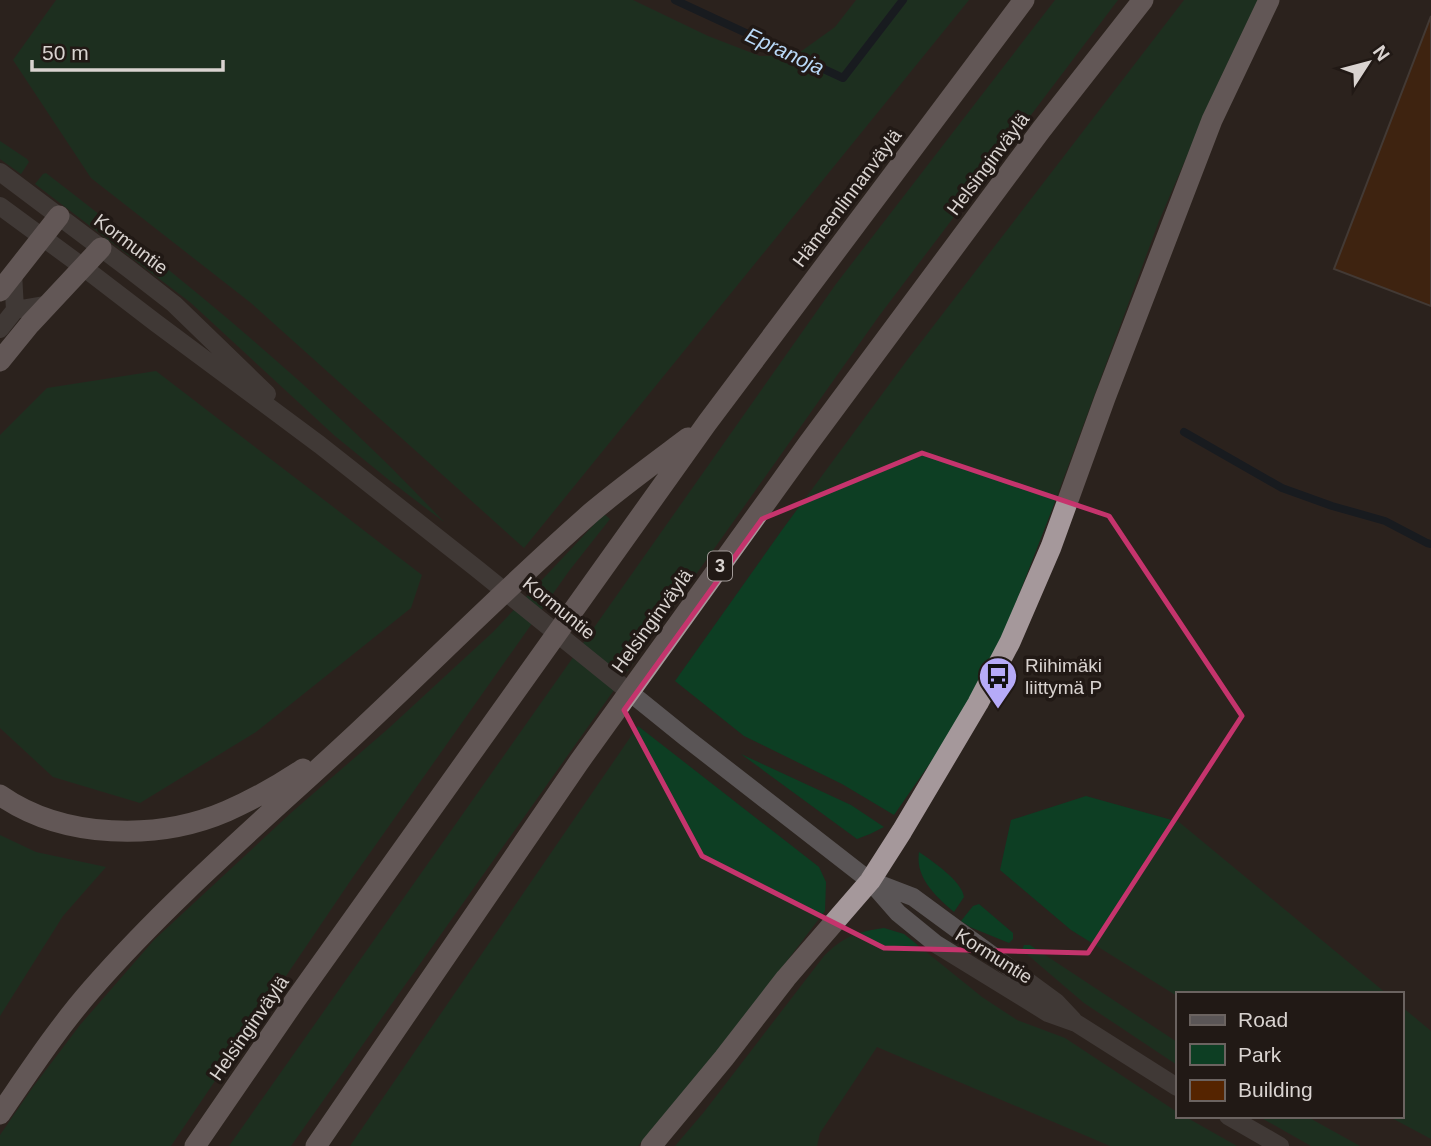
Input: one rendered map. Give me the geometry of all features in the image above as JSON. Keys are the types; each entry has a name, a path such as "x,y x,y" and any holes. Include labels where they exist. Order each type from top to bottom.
{"highway":[{"name":"Hämeenlinnanväylä","path":"706,424 1024,0"},
{"name":"Helsinginväylä","path":"316,1146 579,762 745,531 1041,130 1143,0"},
{"path":"651,1146 786,978 870,881 978,703 1010,642 1051,547 1119,360 1212,120 1269,0"},
{"path":"0,290 59,216"},
{"path":"0,361 30,324 101,248"},
{"path":"0,1114 89,992 198,878 595,510 706,424"},
{"name":"Helsinginväylä","path":"195,1146 296,999 706,424"},
{"path":"0,795 17,806 74,827 128,832 179,826 225,812 271,790 349,740"}],"street":[{"name":"Kormuntie","path":"0,172 174,304 320,445"},
{"name":"Kormuntie","path":"0,206 320,445 477,568 685,737 870,881 898,914 936,944 1048,1013 1076,1023 1176,1086"},
{"path":"0,329 15,310 13,273"},
{"path":"15,310 50,304"},
{"name":"Kormuntie","path":"870,881 913,897 1056,1002 1076,1023"},
{"path":"1231,1118 1280,1146"}],"highlighted area":[{"path":"922,453 1109,516 1242,716 1088,953 884,948 702,856 624,710 762,519"}],"green space":[{"path":"56,0 633,0 708,36 760,56 796,55 835,27 856,0 969,0 524,548 251,303 91,178 13,60"},
{"path":"1055,0 1118,0 879,316 291,1146 229,1146 836,284"},
{"path":"1184,0 1258,0 1220,79 1159,221 1004,633 953,730 894,815 842,784 744,736 675,681 908,359"},
{"path":"0,141 29,162 21,174 0,159"},
{"path":"46,173 202,297 302,383 398,474 444,522 335,436 191,303 35,184"},
{"path":"156,371 422,575 411,608 256,732 140,803 53,777 0,728 0,435 47,388"},
{"path":"604,514 610,519 569,571 353,877 171,1146 0,1146 0,1135 33,1087 80,1025 154,940 493,632"},
{"path":"638,726 819,867 826,882 825,911 697,1079 638,1146 350,1146"},
{"path":"741,754 851,805 884,827 857,839"},
{"path":"1086,796 1179,822 1385,992 1176,992 1176,995 1071,930 1000,870 1011,820"},
{"path":"0,835 36,852 106,867 63,916 0,1016"},
{"path":"919,852 958,884 964,897 954,912 928,886 920,870"},
{"path":"979,904 1013,933 1013,939 1009,943 961,921 973,906"},
{"path":"884,928 904,934 982,997 1017,1020 1065,1038 1176,1111 1176,1118 1188,1118 1237,1146 1110,1146 877,1047 820,1133 817,1146 675,1146 824,956 851,936"},
{"path":"1024,945 1030,945 1176,1041 1176,1064 1084,1003 1022,950"},
{"path":"1403,1008 1431,1031 1431,1139 1392,1118 1403,1118"},
{"path":"1262,1118 1310,1118 1360,1146 1311,1146"}],"building":[{"path":"1431,16 1431,306 1334,269"}],"waterway":[{"name":"Epranoja","path":"675,0 843,78 903,0"},
{"path":"1184,432 1282,488 1385,521 1431,544"}],"place":[{"name":"Riihimäki liittymä P","path":"998,710"}]}
